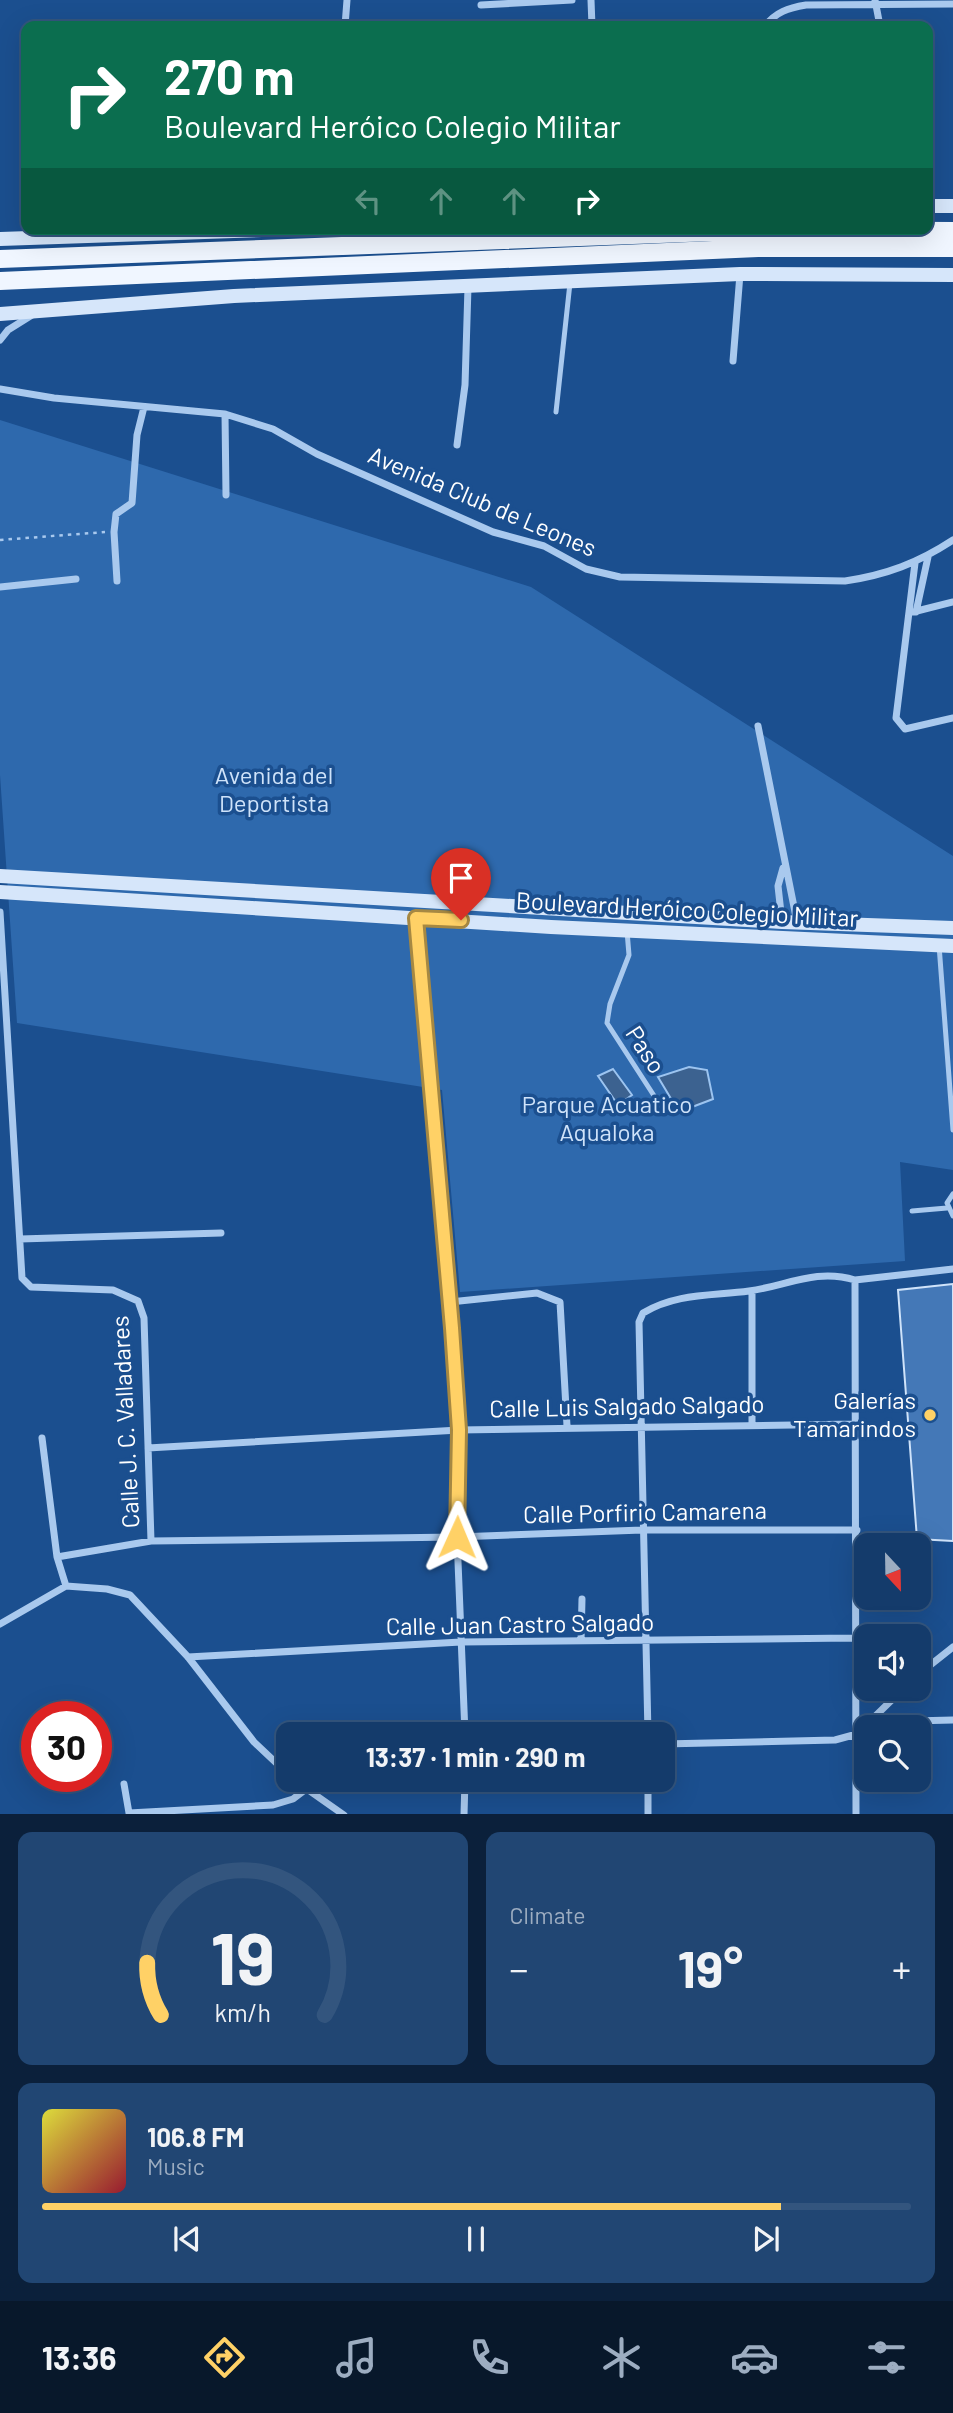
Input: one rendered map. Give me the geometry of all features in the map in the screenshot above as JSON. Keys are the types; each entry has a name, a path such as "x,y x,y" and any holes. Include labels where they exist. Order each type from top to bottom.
{"main road":[{"path":"933,206 953,206"},
{"path":"933,230 953,230"},
{"path":"0,239 117,235"},
{"path":"0,259 632,235"},
{"path":"0,281 758,248 953,248"},
{"path":"0,314 234,296 740,274 953,275"},
{"name":"Boulevard Heróico Colegio Militar","path":"0,876 789,922 953,928"},
{"name":"Boulevard Heróico Colegio Militar","path":"0,892 628,931 946,946"}],"street":[{"path":"345,21 347,0"},
{"path":"481,5 572,0"},
{"path":"591,0 592,21"},
{"path":"875,3 879,21"},
{"path":"769,21 797,6 953,4"},
{"path":"733,361 740,274"},
{"path":"457,445 465,385 468,287"},
{"path":"0,340 8,330 35,313"},
{"name":"Avenida Club de Leones","path":"0,390 225,414 274,429 317,454 493,532 544,546 586,569 620,577 845,581 878,576 915,564 953,540"},
{"path":"117,581 114,532 116,514 132,503 137,435 144,407"},
{"path":"225,414 226,495"},
{"path":"916,612 928,557"},
{"path":"915,564 896,718 905,729 953,718"},
{"path":"0,587 76,579"},
{"path":"907,614 953,601"},
{"path":"758,726 783,868 790,885 789,922"},
{"path":"783,868 778,886 789,922"},
{"path":"0,912 20,1239 221,1233"},
{"path":"416,918 459,1430 457,1537 464,1722"},
{"name":"Calle J. C. Valladares","path":"20,1239 22,1278 31,1287 113,1290 138,1301 144,1318 151,1541"},
{"path":"647,1722 643,1642 639,1322 643,1313 684,1297 752,1291 807,1276 840,1275 855,1280 953,1269"},
{"path":"855,1280 857,1530 853,1638 856,1715"},
{"path":"752,1291 752,1425"},
{"path":"450,1302 537,1293 560,1302 567,1426"},
{"name":"Calle Luis Salgado Salgado","path":"148,1448 567,1426 855,1424"},
{"path":"42,1438 57,1557 66,1586"},
{"name":"Calle Porfirio Camarena","path":"57,1557 151,1541 457,1537 642,1530 857,1530"},
{"path":"0,1624 66,1586 107,1589 130,1595 146,1609 188,1657 254,1742 276,1763"},
{"path":"581,1641 582,1599"},
{"name":"Calle Juan Castro Salgado","path":"188,1657 461,1642 853,1638"},
{"path":"931,1664 953,1647"},
{"path":"878,1715 891,1701"},
{"path":"931,1721 953,1720"},
{"path":"675,1744 835,1740 854,1735"},
{"path":"124,1784 130,1813 273,1805 293,1800 305,1792"},
{"path":"308,1792 342,1814"},
{"path":"464,1814 465,1792"},
{"path":"648,1792 648,1814"},
{"path":"856,1792 856,1814"}],"lane":[{"path":"556,412 570,282"},
{"name":"Paso","path":"628,931 629,955 610,1004 607,1023 660,1105"},
{"path":"946,946 953,1130"},
{"path":"947,1208 953,1194"},
{"path":"912,1211 947,1208"},
{"path":"947,1208 953,1216"}],"path":[{"path":"0,540 114,532"}],"green space":[{"name":"Avenida del Deportista","path":"0,420 531,587 953,856 953,1170 900,1162 905,1261 460,1292 442,1090 17,1023 0,775"}],"shaded area":[{"path":"689,1067 707,1070 713,1099 679,1112 658,1077"},
{"path":"613,1069 632,1095 618,1105 598,1076"}],"building":[{"name":"Galerías Tamarindos","path":"953,1284 953,1541 931,1540 931,1533 917,1533 898,1290"}],"place":[{"name":"Galerías Tamarindos","path":"930,1415"}],"route":[{"path":"457,1537 459,1430 416,918 461,920"}],"park label":[{"name":"Parque Acuatico Aqualoka","path":"607,1119"}]}
